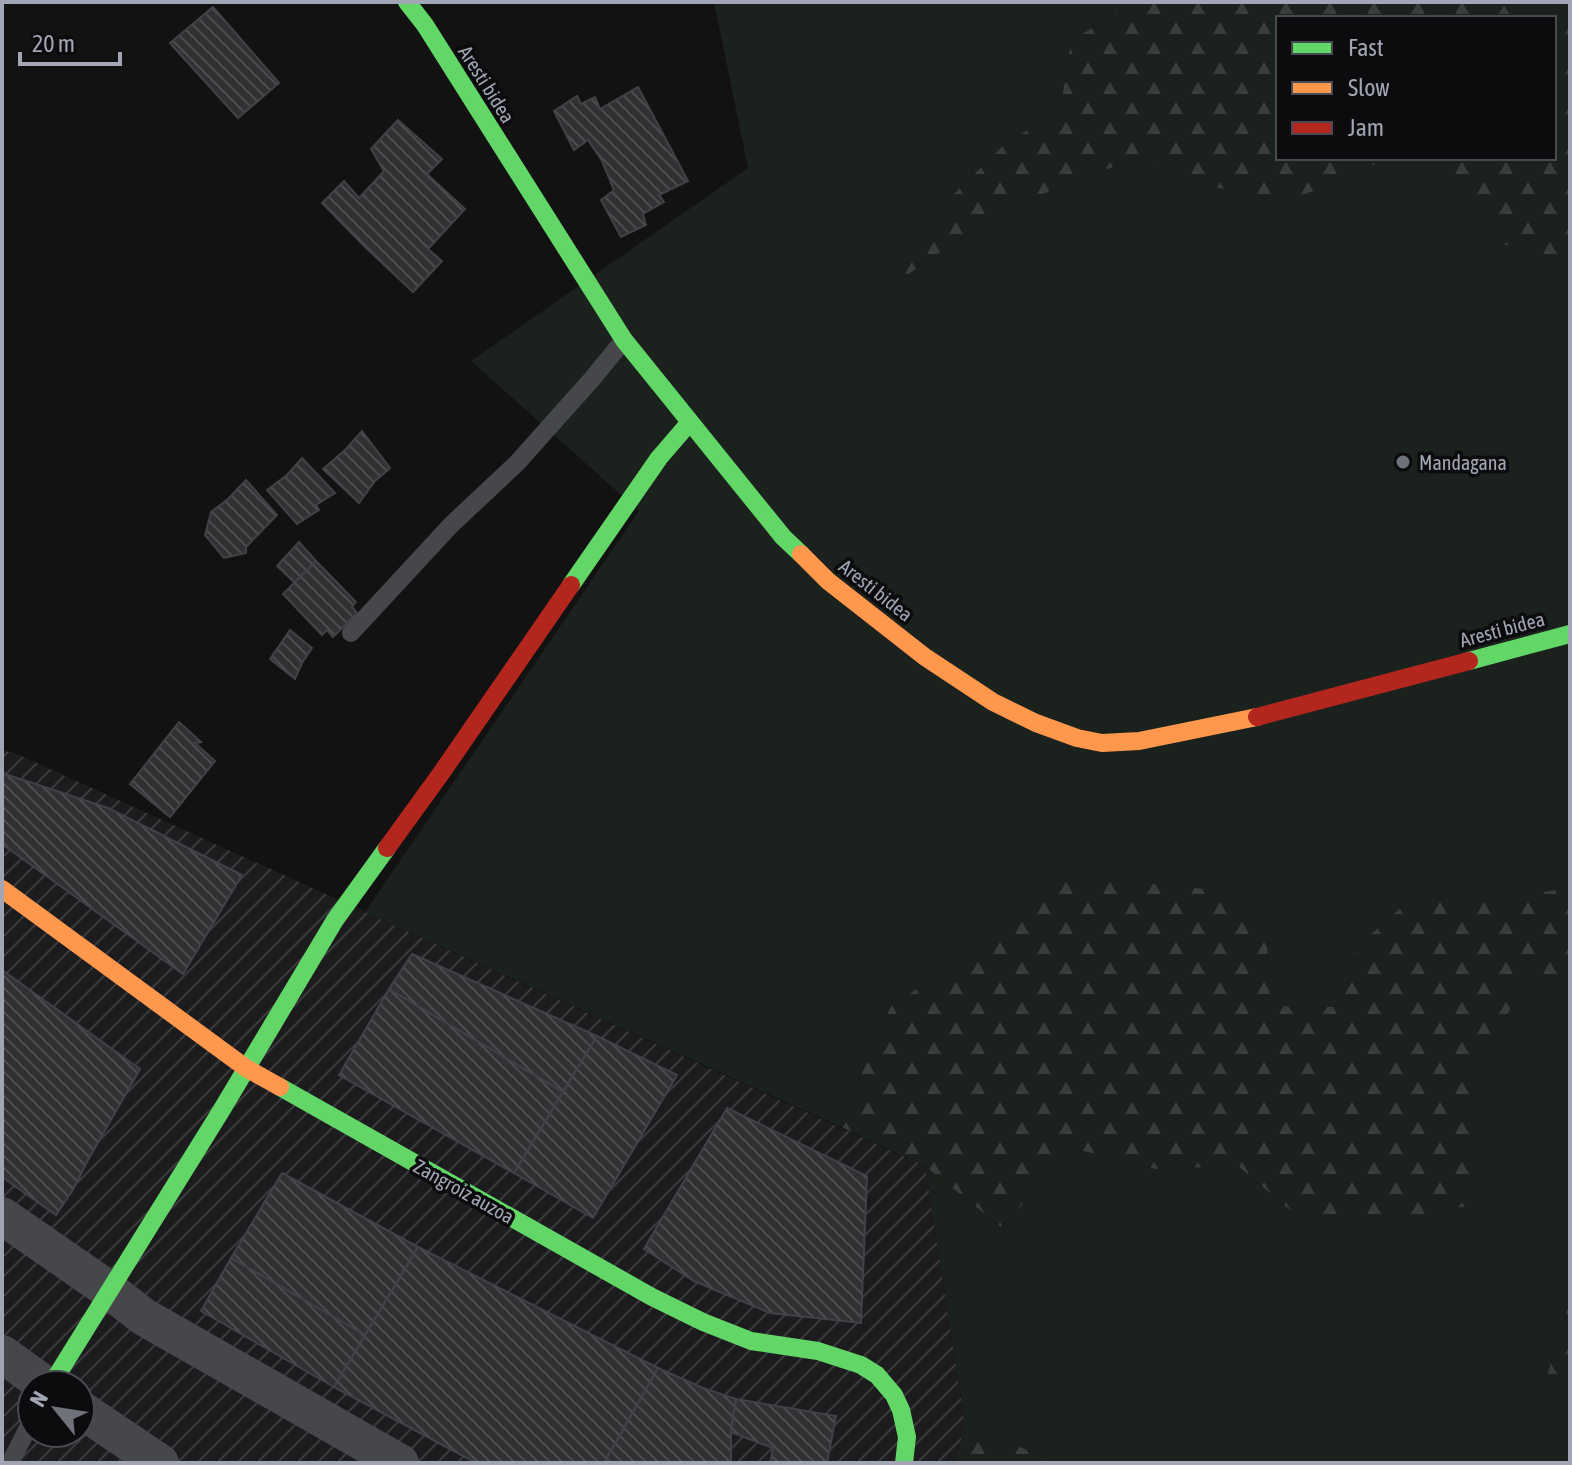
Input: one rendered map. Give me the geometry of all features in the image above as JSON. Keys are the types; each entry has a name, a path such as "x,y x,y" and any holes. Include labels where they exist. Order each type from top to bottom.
{"street":[{"name":"Aresti bidea","path":"407,2 425,25 624,340 783,537 828,581 925,657 993,702 1077,738 1102,743 1139,741 1269,715 1570,634"},
{"path":"58,1369 335,920 442,772 659,458 690,422"},
{"name":"Zangroiz auzoa","path":"2,889 246,1068 665,1303 751,1341 818,1351 861,1365 877,1375 894,1395 901,1410 907,1437 904,1463"},
{"path":"2,1216 144,1317 400,1463"},
{"path":"2,1354 24,1369"},
{"path":"96,1420 160,1463"}],"lane":[{"path":"351,633 451,525 517,463 624,340"}],"shaded area":[{"path":"2,750 17,754 925,1166 965,1425 955,1463 2,1463"}],"green space":[{"path":"714,2 1134,2 1071,41 1060,111 1007,142 953,195 895,284 1003,209 1141,157 1211,187 1366,169 1382,160 1431,160 1467,195 1503,244 1570,270 1570,888 1482,901 1413,897 1361,943 1340,1007 1269,1006 1267,940 981,947 891,1006 839,1126 365,912 639,511 471,361 748,168"},
{"path":"1134,2 1502,2 1511,16 1276,16 1276,160 1382,160 1294,199 1211,187 1140,157 1003,209 893,285 953,195 1007,142 1060,111 1071,41"},
{"path":"1502,2 1570,2 1570,22 1556,36 1556,16 1511,16"},
{"path":"1570,22 1570,270 1503,244 1467,195 1431,160 1556,160 1556,36"},
{"path":"1071,877 1206,889 1267,940 1270,1006 1340,1007 1361,943 1413,897 1482,901 1570,888 1570,981 1526,982 1471,1077 1473,1205 1406,1217 1296,1215 1238,1166 1155,1169 1076,1149 1001,1227 925,1166 839,1126 891,1006 981,947"},
{"path":"1570,981 1570,1300 1542,1392 1570,1389 1570,1463 1060,1463 965,1425 925,1166 1001,1227 1076,1149 1155,1169 1238,1166 1296,1215 1472,1205 1471,1077 1526,982"},
{"path":"1570,1300 1570,1389 1542,1392"},
{"path":"965,1425 1060,1463 955,1463"}],"building":[{"path":"213,7 279,83 238,118 170,43"},
{"path":"638,87 688,181 659,195 664,202 643,214 646,225 621,237 601,200 614,190 602,161 588,140 574,150 554,111 577,96 581,104 595,97 600,109"},
{"path":"398,120 442,159 427,174 465,209 428,249 442,261 413,292 322,203 344,181 359,198 384,171 371,149"},
{"path":"362,431 390,468 375,481 359,503 323,469"},
{"path":"302,458 335,493 316,505 319,510 297,524 267,490 287,475"},
{"path":"246,480 277,515 246,547 246,553 224,558 205,535 211,512"},
{"path":"299,542 316,561 295,583 277,566"},
{"path":"316,561 356,602 352,607 357,613 333,637 327,630 322,635 283,594"},
{"path":"290,630 312,648 295,679 270,659"},
{"path":"179,722 201,742 195,743 215,761 170,817 130,784"},
{"path":"2,773 108,808 242,875 183,974 2,844"},
{"path":"412,954 597,1036 563,1092 389,989"},
{"path":"2,970 140,1069 56,1215 2,1177"},
{"path":"389,989 563,1092 514,1173 339,1075"},
{"path":"597,1036 677,1075 593,1218 514,1173"},
{"path":"727,1108 867,1176 861,1323 770,1313 694,1281 644,1249"},
{"path":"282,1173 418,1247 365,1335 231,1258"},
{"path":"418,1247 658,1368 604,1463 476,1463 334,1387"},
{"path":"231,1258 365,1335 334,1387 201,1311"},
{"path":"658,1368 736,1399 731,1427 731,1463 604,1463"},
{"path":"736,1399 836,1416 827,1463 770,1463 773,1448 731,1432"}],"traffic: fast":[{"path":"407,2 425,25 624,340 783,537 801,554"},
{"path":"571,585 659,458 690,422"},
{"path":"1469,661 1570,634"},
{"path":"61,1369 335,920 387,848"},
{"path":"280,1087 652,1297 703,1322 751,1341 818,1351 861,1365 877,1375 894,1395 901,1410 907,1437 904,1463"}],"traffic: slow":[{"path":"801,554 828,581 925,657 993,702 1077,738 1102,743 1139,741 1257,717"},
{"path":"2,889 246,1068 280,1087"}],"traffic: jam":[{"path":"387,848 571,585"},
{"path":"1257,717 1469,661"}],"place":[{"name":"Mandagana","path":"1403,462"}]}
